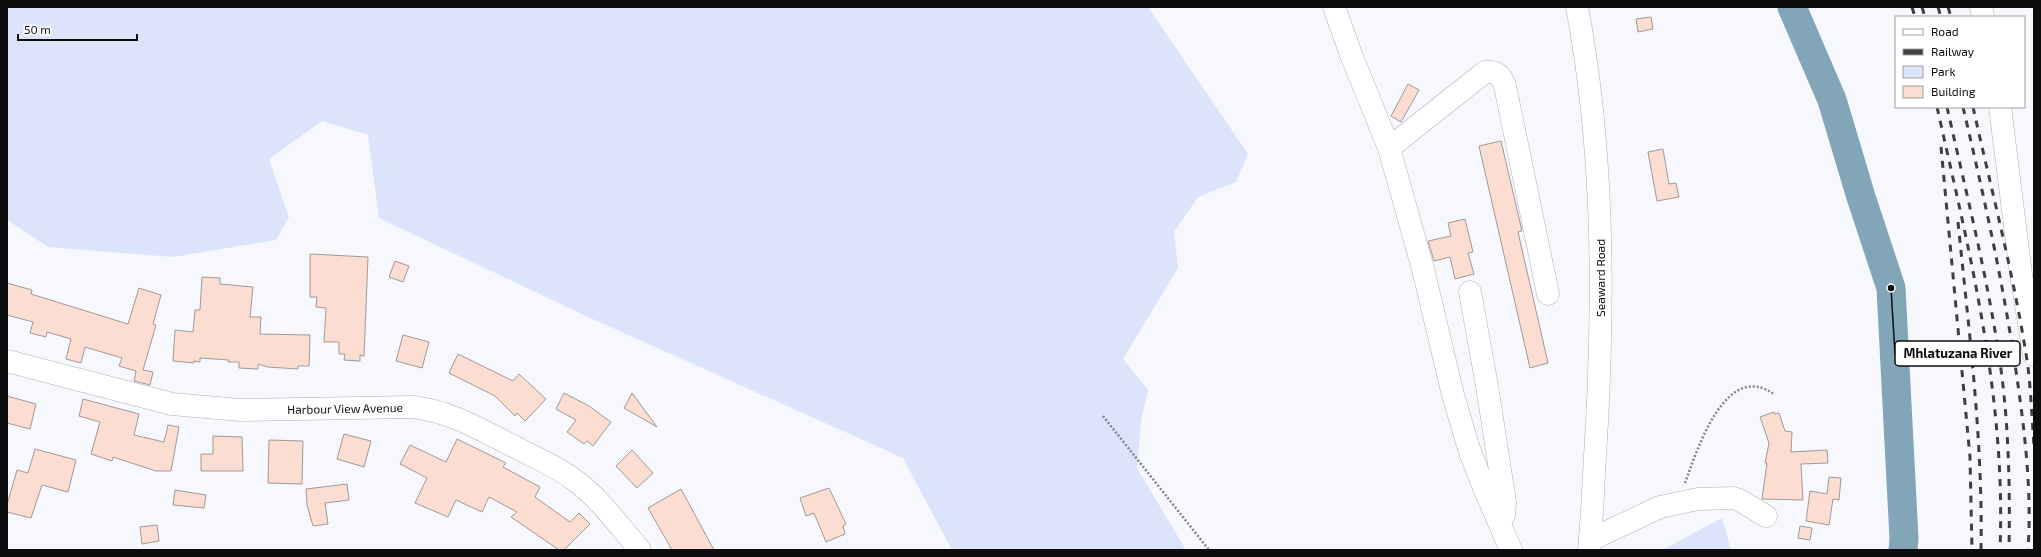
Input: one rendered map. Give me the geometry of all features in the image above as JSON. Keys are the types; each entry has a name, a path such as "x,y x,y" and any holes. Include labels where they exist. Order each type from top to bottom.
{"street":[{"path":"1334,7 1352,57 1390,148 1423,270 1453,395 1469,449 1511,550"},
{"name":"Seaward Road","path":"1577,7 1591,106 1601,230 1600,360 1589,545"},
{"path":"1390,148 1485,72 1493,71 1501,76 1505,86 1548,294"},
{"path":"2000,108 2021,274 2034,355"},
{"path":"1470,292 1487,386 1504,502 1504,515 1499,524"},
{"name":"Harbour View Avenue","path":"7,361 172,404 240,410 413,407 436,410 461,420 557,468 574,479 593,496 640,550"},
{"path":"1589,545 1660,507 1675,503 1714,498 1733,498 1766,516"}],"path":[{"path":"1675,503 1704,432 1715,414 1731,396 1747,386 1756,385 1766,387 1775,395"},
{"path":"1103,416 1209,550"}],"green space":[{"path":"7,7 1148,7 1248,154 1236,182 1198,197 1174,232 1178,268 1123,359 1148,390 1141,422 1137,468 1186,550 952,550 903,458 586,316 379,218 368,135 322,121 269,159 289,217 276,240 173,257 48,247 7,220"},
{"path":"1722,518 1731,550 1662,550"}],"building":[{"path":"1651,17 1653,29 1638,32 1636,19"},
{"path":"1408,84 1419,90 1401,122 1391,116"},
{"path":"1501,141 1522,231 1518,232 1548,363 1530,368 1479,146"},
{"path":"1663,149 1669,184 1676,183 1679,197 1657,201 1648,152"},
{"path":"1465,219 1473,252 1468,253 1474,274 1455,279 1450,257 1434,261 1428,241 1451,236 1448,223"},
{"path":"310,254 368,257 364,356 360,355 360,361 344,360 345,354 339,354 339,342 324,342 326,308 316,307 317,297 310,297"},
{"path":"395,261 409,266 403,282 389,277"},
{"path":"202,277 220,278 220,284 253,287 250,317 261,317 260,334 310,335 309,366 298,366 298,369 268,367 258,364 258,369 239,368 239,362 228,362 229,360 200,358 200,362 194,361 194,363 173,361 175,330 193,332 195,310 200,310"},
{"path":"7,283 32,290 31,294 128,324 139,288 161,295 153,324 156,325 143,370 153,372 150,385 134,381 136,371 119,366 122,358 85,347 81,363 66,359 71,339 47,332 46,337 30,333 33,322 7,315"},
{"path":"403,335 429,342 422,368 396,361"},
{"path":"458,354 513,381 519,374 546,399 525,421 517,413 515,416 495,396 449,373"},
{"path":"564,393 589,406 611,422 593,446 587,441 584,444 567,432 576,420 556,409"},
{"path":"632,393 657,427 624,408"},
{"path":"7,396 36,404 30,429 7,423"},
{"path":"83,399 139,414 134,435 164,442 168,425 179,427 171,471 156,471 113,457 112,461 91,454 100,422 79,416"},
{"path":"1774,412 1775,414 1779,413 1785,431 1792,432 1791,452 1827,450 1828,463 1801,464 1803,500 1762,499 1767,463 1765,463 1769,443 1760,417"},
{"path":"344,434 371,441 364,467 337,459"},
{"path":"213,436 242,437 243,471 201,471 201,454 213,454"},
{"path":"457,439 506,463 503,467 540,487 535,497 570,522 579,513 590,524 564,550 559,550 511,517 517,512 489,497 482,512 456,500 448,517 415,503 427,478 400,464 410,445 446,462"},
{"path":"269,440 303,441 302,484 268,483"},
{"path":"35,449 76,460 68,492 42,485 31,518 7,512 7,505 17,470 28,473"},
{"path":"632,450 653,473 637,488 616,466"},
{"path":"1829,477 1841,478 1839,500 1833,499 1829,525 1806,521 1810,491 1827,494"},
{"path":"347,484 349,500 325,503 328,524 313,526 307,505 306,489"},
{"path":"829,488 846,524 843,526 845,534 826,542 814,513 806,516 800,498"},
{"path":"681,489 714,550 672,550 648,508"},
{"path":"175,490 206,495 204,508 173,505"},
{"path":"157,525 159,541 142,544 140,527"},
{"path":"1800,526 1812,528 1810,540 1798,538"}],"waterway":[{"path":"1792,7 1832,100 1861,197 1891,288 1904,539 1903,550"}],"railway":[{"path":"1912,7 1915,16"},
{"path":"1922,7 1925,16"},
{"path":"1938,7 1941,16"},
{"path":"1948,7 1951,16"},
{"path":"1937,108 1973,272 1991,381 1997,437 2000,493 2000,550"},
{"path":"1947,108 1985,275 2002,377 2008,464 2009,550"},
{"path":"1963,108 2000,276 2017,378 2027,464 2029,507 2028,550"},
{"path":"1973,108 2010,269 2023,334 2029,377 2034,446"},
{"path":"1941,147 1970,457 1972,550"},
{"path":"1958,222 1978,427 1981,550"}],"place":[{"name":"Mhlatuzana River","path":"1891,288"}]}
